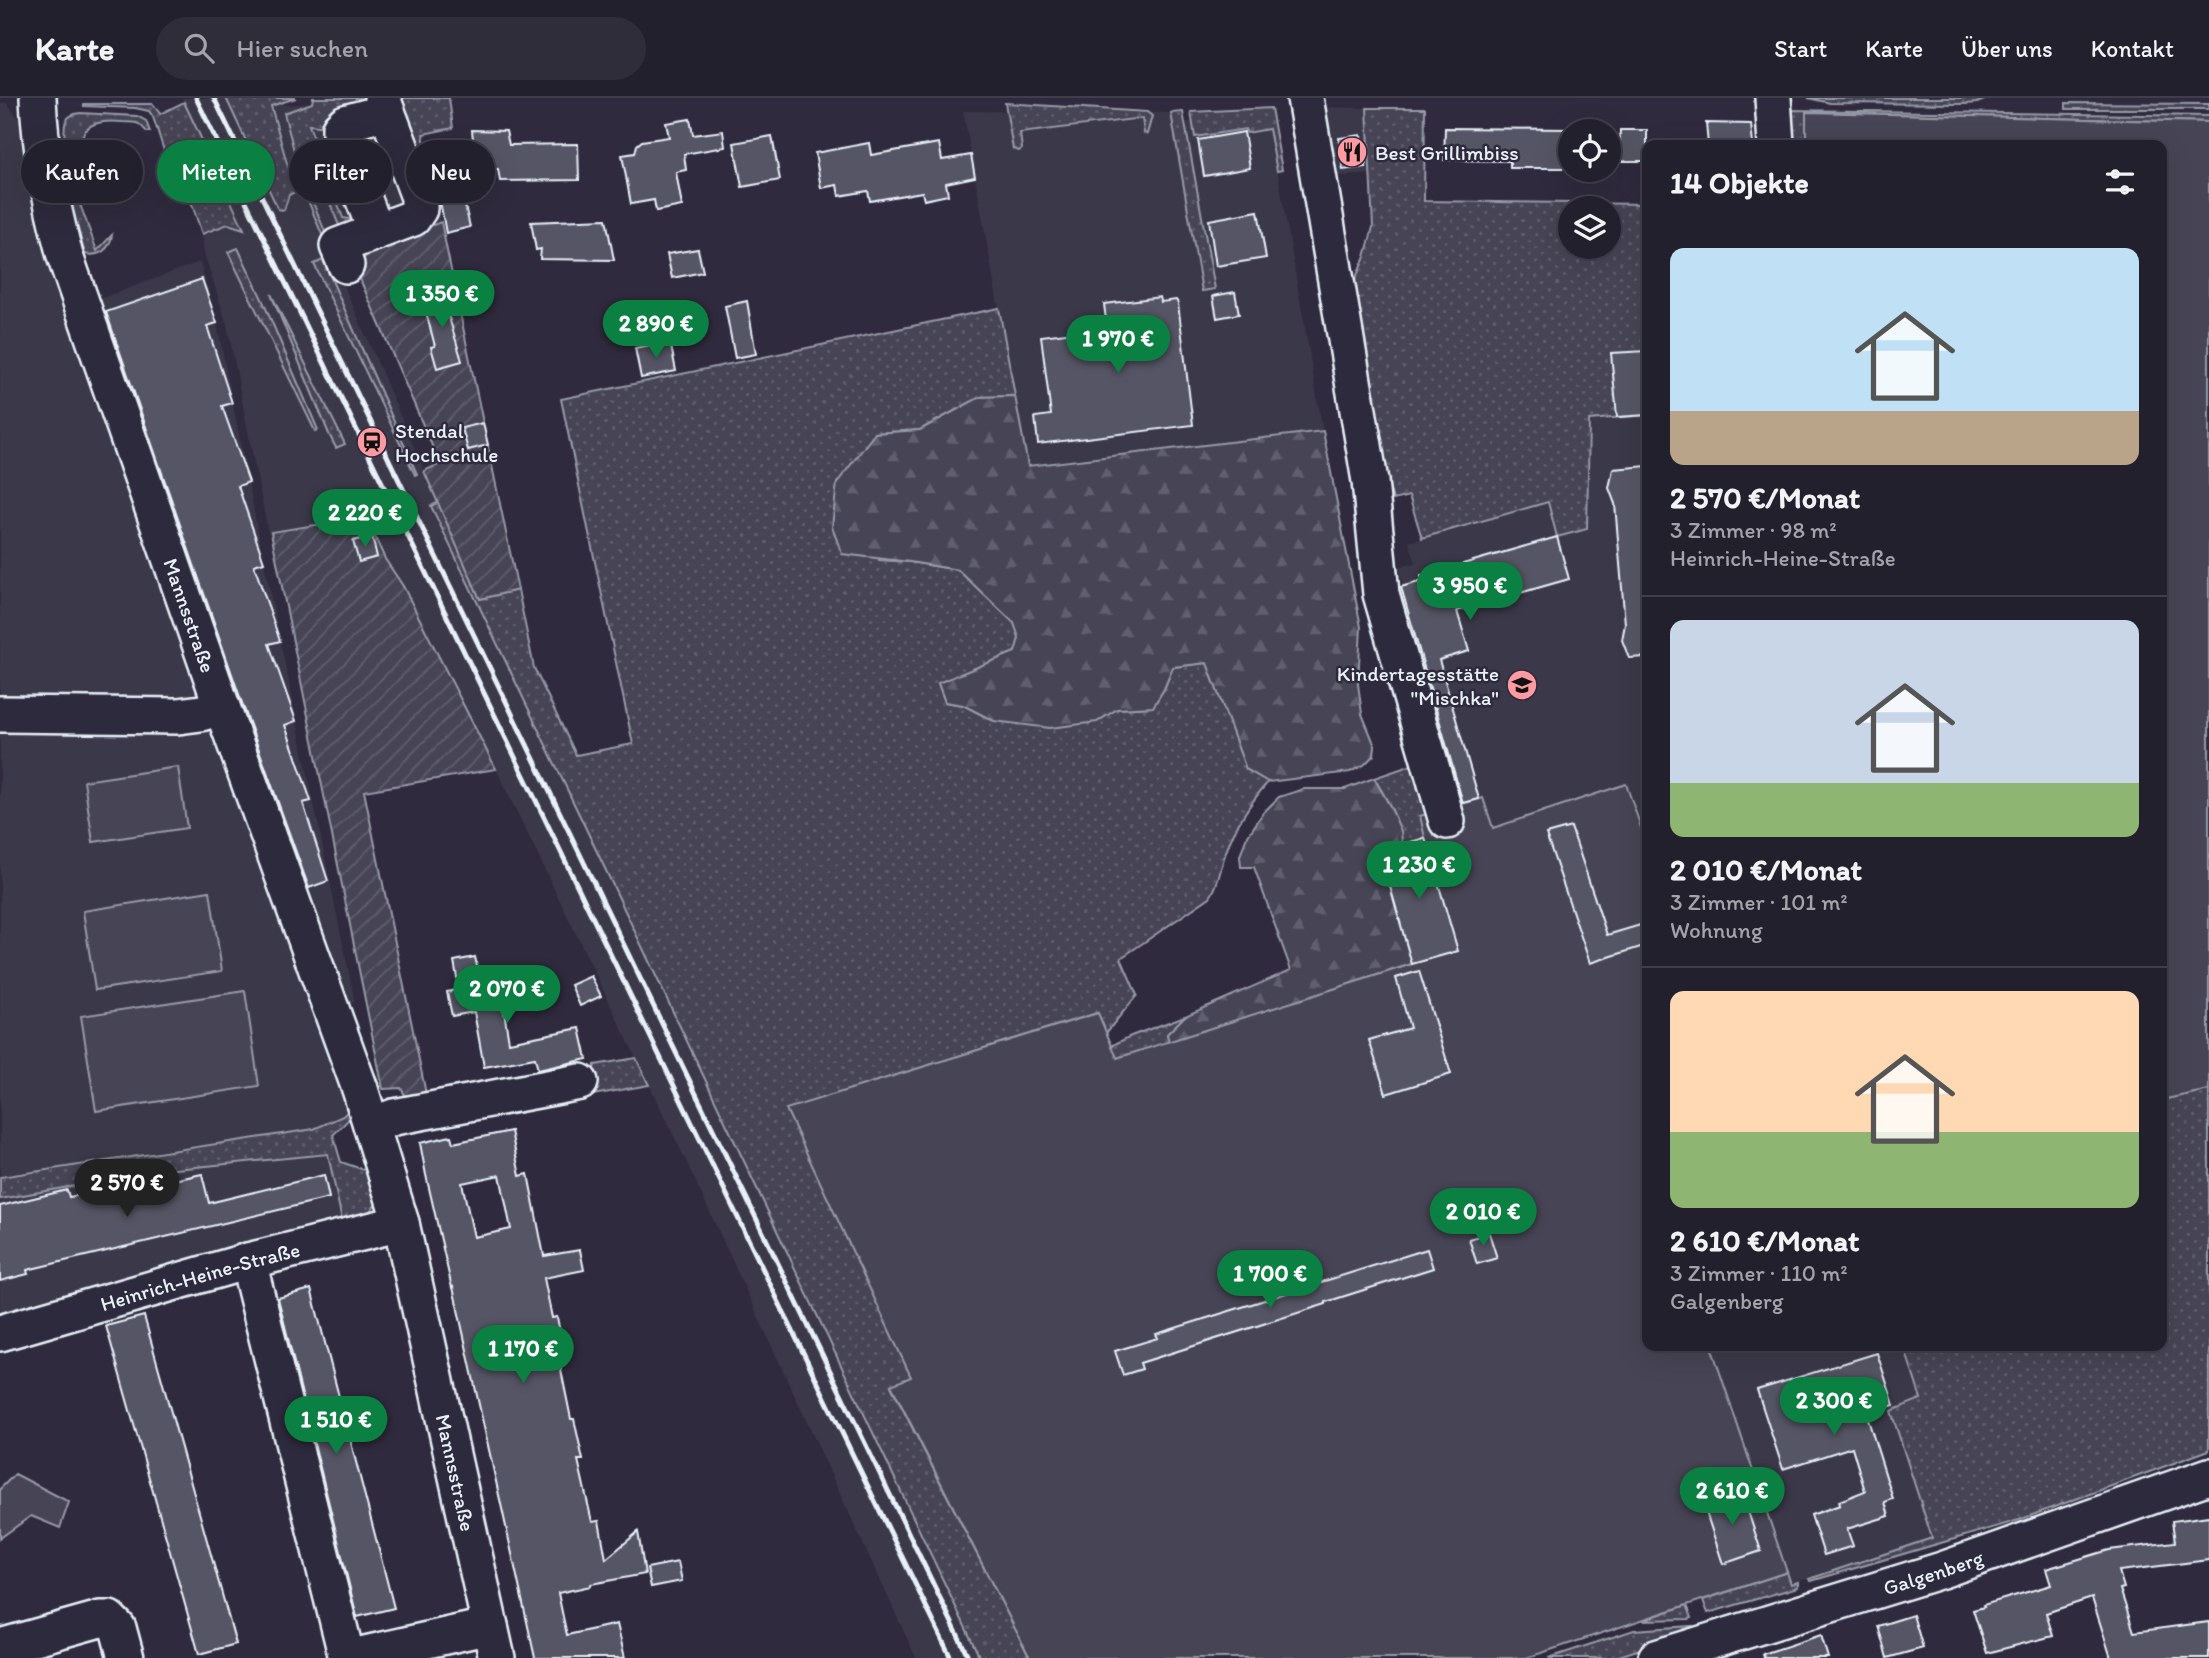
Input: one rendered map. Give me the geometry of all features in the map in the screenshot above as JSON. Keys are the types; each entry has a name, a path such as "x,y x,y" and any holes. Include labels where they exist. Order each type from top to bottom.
{"street":[{"name":"Mannsstraße","path":"38,98 44,165 65,256 222,707 372,1125 401,1223 494,1642"},
{"path":"1305,98 1370,481 1381,594 1447,821"},
{"path":"1773,98 1776,140"},
{"path":"346,265 338,246 376,232 413,218 419,209 419,197 384,105 345,123 340,128 340,136 376,232"},
{"path":"0,714 178,716 222,707"},
{"path":"372,1125 394,1117 580,1082"},
{"name":"Heinrich-Heine-Straße","path":"0,1333 248,1261 401,1223"},
{"path":"248,1261 347,1658 494,1642"},
{"name":"Galgenberg","path":"1656,1658 1941,1570 2209,1476"},
{"path":"0,1647 100,1619 109,1619 118,1628 126,1658"}],"shaded area":[{"path":"182,98 226,98 231,108 397,98 416,140 406,140 406,203 437,203 441,222 351,256 337,269 480,599 518,590 534,668 1030,1658 916,1658 686,1161 496,769 366,518 268,533 227,325 204,253 202,234 197,221 201,203 275,203 275,140 202,140"},
{"path":"0,103 7,103 18,117 24,140 21,140 21,203 42,203 65,288 350,1109 343,1116 315,1129 0,1177"},
{"path":"1320,107 1367,108 1371,174 1331,177"},
{"path":"963,111 1171,113 1173,123 1268,116 1323,431 1027,466"},
{"path":"200,262 217,323 355,1002 341,1008 94,301"},
{"name":"Kindertagesstätte \"Mischka\"","path":"1642,415 1642,831 1625,785 1493,828 1483,798 1479,799 1416,583 1403,586 1399,567 1416,563 1409,542 1549,502 1589,420"},
{"path":"328,1154 343,1225 0,1319 0,1199 166,1170"},
{"path":"1713,1351 1906,1351 1921,1399 1891,1411 1932,1538 1791,1584"}],"green space":[{"path":"226,98 296,98 271,106 289,170 289,195 284,210 278,209 275,203 275,140 246,140"},
{"path":"313,98 369,98 327,127 309,125 314,140 291,140 284,113 312,103"},
{"path":"392,98 449,98 453,128 423,134 424,140 411,140"},
{"path":"1808,98 1989,98 1966,104 1830,103"},
{"path":"184,102 202,140 161,140 149,111 84,104 153,104 160,114"},
{"path":"1005,103 1147,112 1152,116 1147,134 1144,133 1142,118 1020,133 1022,149 1019,151 1013,149"},
{"path":"2066,103 2209,104 2209,109 2066,109"},
{"path":"1271,108 1282,170 1277,171 1269,129 1247,133 1245,129 1195,137 1191,112"},
{"path":"1367,108 1425,108 1424,201 1558,203 1558,259 1621,259 1621,204 1642,204 1642,415 1589,420 1587,529 1557,537 1548,502 1422,538 1409,496 1393,500 1376,438 1348,296 1365,257 1373,227"},
{"path":"1788,110 2209,116 2209,122 1806,112 1806,140 1785,140"},
{"path":"1183,112 1215,289 1202,291 1171,113"},
{"path":"1806,112 2209,122 2209,1090 2167,1099 2167,140 1806,140"},
{"path":"74,114 137,116 146,121 150,132 135,123 105,122 86,129 82,140 65,140 65,124"},
{"path":"72,203 80,203 97,251 112,235 107,248 100,253 85,254"},
{"path":"192,203 232,203 244,229 228,224 202,234"},
{"path":"309,203 313,203 328,239 342,233 330,203 338,203 343,218 363,221 327,247"},
{"path":"441,222 518,590 480,599 424,471 440,464 350,256"},
{"path":"238,248 318,430 315,431 228,252"},
{"path":"323,260 417,474 415,475 314,264"},
{"path":"271,294 345,444 336,448 329,434"},
{"path":"999,308 1015,396 980,397 920,430 875,433 879,560 958,570 1014,623 1020,638 1015,652 938,683 945,702 963,705 994,721 1096,722 1117,709 1152,707 1164,689 1173,667 1207,663 1246,769 1268,782 1238,825 1210,897 1121,958 1137,995 1106,1033 1097,1013 787,1109 912,1378 891,1386 1030,1658 980,1658 431,506 439,502 480,599 518,590 534,668 576,755 633,744 561,399"},
{"path":"1015,396 1028,466 1323,431 1361,627 1358,684 1362,714 1375,746 1374,755 1364,765 1350,772 1268,782 1246,769 1207,663 1173,667 1153,707 1117,709 1097,722 1050,728 994,721 963,705 945,702 938,683 1015,652 1019,638 1014,623 958,570 842,554 832,527 837,483 875,433 920,430 980,397"},
{"path":"366,517 385,559 403,586 496,769 364,791 426,1094 406,1097 401,1088 383,1089 271,532"},
{"path":"1415,764 1434,813 1425,838 1403,845 1395,818 1374,778"},
{"path":"178,767 187,828 93,842 84,781"},
{"path":"1374,778 1401,831 1412,964 1169,1042 1167,1034 1185,1016 1291,970 1254,867 1241,867 1240,856 1246,839 1263,813 1279,797 1304,789 1345,789"},
{"path":"1626,784 1642,830 1642,1351 1713,1351 1787,1572 1526,1658 1030,1658 891,1385 911,1377 786,1109 1098,1013 1117,1058 1412,964 1380,851 1425,838 1420,816 1483,798 1493,828"},
{"path":"210,891 222,971 95,990 83,911"},
{"path":"245,991 259,1086 96,1111 81,1016"},
{"path":"1185,1016 1167,1034 1169,1042 1117,1058 1111,1046"},
{"path":"636,1058 649,1085 503,1111 593,1072 595,1065"},
{"path":"2209,1090 2209,1450 2019,1520 1811,1581 1809,1579 1932,1538 1891,1411 1921,1399 1906,1351 2167,1351 2167,1099"},
{"path":"350,1109 353,1110 348,1120 333,1135 341,1162 373,1173 377,1202 363,1217 343,1225 328,1154 166,1170 0,1199 0,1177 314,1129 343,1116"},
{"path":"15,1474 69,1502 60,1528 31,1516 0,1538 0,1489"},
{"path":"1787,1572 1791,1584 1798,1582 1798,1587 1708,1613 1703,1600"},
{"path":"1687,1605 1692,1618 1643,1620"},
{"path":"1692,1626 1686,1634 1613,1658 1549,1658 1634,1630"}],"building":[{"path":"690,119 693,135 723,131 725,147 684,154 686,170 676,172 682,206 656,211 654,200 631,204 622,155 635,153 637,145 642,141 669,137 666,123"},
{"path":"1706,123 1751,124 1753,140 1708,140"},
{"path":"1445,128 1558,129 1558,168 1510,168 1510,161 1444,160"},
{"path":"472,130 506,131 509,145 578,144 579,180 500,181 498,169 495,169 495,140 473,140"},
{"path":"1621,130 1647,130 1647,140 1642,140 1642,161 1621,161"},
{"path":"1244,132 1250,168 1204,176 1198,140"},
{"name":"Best Grillimbiss","path":"1361,135 1366,167 1343,170 1339,138"},
{"path":"772,136 780,180 742,187 734,143"},
{"path":"869,143 871,155 939,143 942,160 971,155 975,177 946,183 948,195 924,200 922,192 870,201 868,191 839,196 837,185 821,188 815,153"},
{"path":"440,203 464,203 470,227 446,233"},
{"path":"1258,211 1266,258 1216,266 1209,220"},
{"path":"606,219 614,260 540,259 541,249 536,250 531,222"},
{"path":"698,249 703,272 672,278 667,254"},
{"path":"202,279 217,323 207,326 232,403 222,406 249,482 238,486 264,562 254,565 280,641 269,644 296,721 285,725 311,801 303,803 328,881 309,888 106,312"},
{"path":"446,291 452,313 448,314 462,361 437,368 431,347 435,346 422,297"},
{"path":"1235,292 1239,314 1217,318 1213,296"},
{"path":"1160,297 1161,302 1176,300 1178,303 1193,425 1038,444 1035,417 1051,415 1041,336 1107,328 1104,304"},
{"path":"747,301 756,354 735,358 725,306"},
{"path":"670,341 676,371 641,378 635,348"},
{"path":"1642,351 1642,415 1617,417 1611,353"},
{"path":"483,423 488,445 468,450 462,428"},
{"path":"1642,466 1642,657 1629,658 1622,640 1625,624 1615,504 1609,488 1613,469"},
{"path":"372,536 377,557 359,562 353,541"},
{"path":"1557,537 1569,579 1457,611 1469,651 1439,660 1479,799 1463,803 1401,587 1422,581 1421,576"},
{"path":"1571,827 1607,935 1642,924 1642,947 1590,963 1546,834"},
{"path":"1425,838 1458,951 1412,964 1380,851"},
{"path":"475,957 481,984 499,981 509,1042 580,1028 587,1059 538,1070 535,1058 484,1067 474,1012 452,1016 447,992 459,989 454,961"},
{"path":"1419,971 1451,1074 1386,1094 1369,1040 1410,1028 1396,978"},
{"path":"591,976 601,996 580,1006 571,985"},
{"path":"511,1131 520,1176 528,1174 544,1256 580,1250 584,1270 544,1278 552,1318 557,1317 565,1359 559,1360 571,1419 574,1419 583,1460 578,1460 592,1522 599,1521 606,1559 638,1532 645,1574 558,1593 567,1635 617,1624 625,1658 535,1658 420,1143 451,1136 453,1143","holes":["500,1175 511,1229 474,1237 462,1183"]},
{"path":"202,1174 209,1203 324,1175 329,1198 27,1270 28,1274 0,1281 0,1206 67,1190 69,1197 141,1184 142,1187"},
{"path":"1489,1233 1497,1258 1477,1264 1469,1239"},
{"path":"1427,1249 1433,1268 1140,1363 1142,1369 1123,1375 1115,1351 1158,1338 1156,1334"},
{"path":"311,1289 394,1608 357,1617 278,1298"},
{"path":"144,1316 236,1644 199,1654 106,1326"},
{"path":"1877,1353 1894,1405 1866,1413 1893,1499 1885,1502 1889,1516 1847,1529 1853,1546 1824,1555 1811,1515 1840,1505 1839,1501 1865,1491 1852,1447 1783,1469 1757,1390"},
{"path":"1741,1490 1761,1551 1723,1564 1703,1503"},
{"path":"2209,1516 2209,1560 2119,1571 2124,1588 2120,1589 2134,1632 2209,1622 2209,1658 2111,1658 2092,1598 2046,1613 2053,1636 1987,1653 1973,1610 2051,1585 2046,1569 2109,1550 2175,1542 2172,1521"},
{"path":"678,1562 682,1581 651,1587 647,1568"},
{"path":"1913,1615 1923,1648 1887,1658 1878,1626"},
{"path":"1821,1635 1828,1658 1764,1658 1763,1654"}],"railway":[{"path":"196,98 951,1658"},
{"path":"214,98 969,1658"}],"place":[{"name":"Best Grillimbiss","path":"1352,152"},
{"name":"Stendal Hochschule","path":"372,442"},
{"name":"Kindertagesstätte \"Mischka\"","path":"1522,685"}]}
